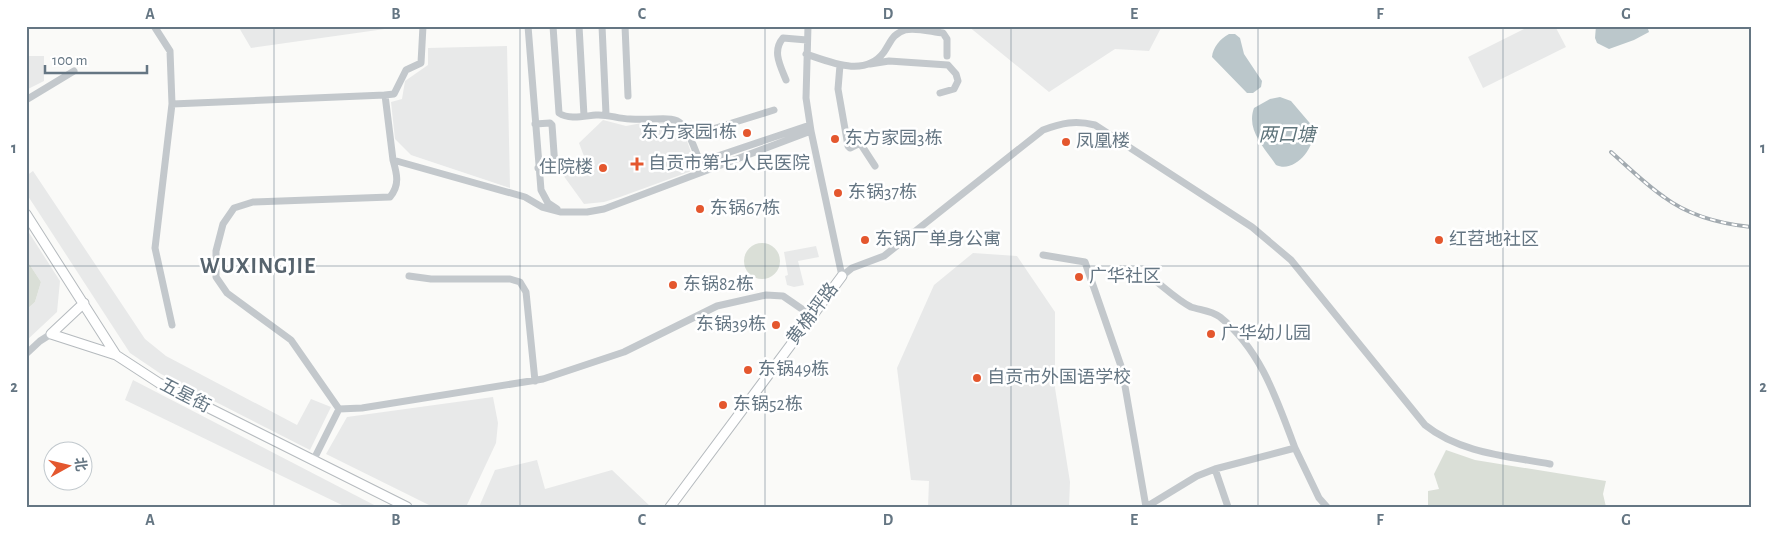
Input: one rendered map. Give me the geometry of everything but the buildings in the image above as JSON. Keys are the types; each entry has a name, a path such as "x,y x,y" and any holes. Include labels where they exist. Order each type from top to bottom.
{"main road":[{"name":"五星街","path":"26,214 116,355 159,383 405,506"},
{"name":"黄桷坪路","path":"670,507 842,276"},
{"path":"84,303 51,334 116,355"}],"street":[{"path":"154,26 170,51 172,104 155,248 172,325"},
{"path":"172,104 394,94 406,70 421,63 423,26"},
{"path":"528,26 541,190 548,203 561,212"},
{"path":"553,26 558,113 564,117 606,114 630,120 666,117 683,124 700,162 811,128"},
{"path":"579,26 584,116"},
{"path":"602,26 606,114"},
{"path":"625,26 628,96"},
{"name":"黄桷坪路","path":"808,26 806,98 842,276"},
{"path":"870,64 884,52 896,34 907,30 943,33 946,39 947,56"},
{"path":"786,80 777,56 778,44 783,38 807,40"},
{"path":"806,54 840,65 854,66 889,61 948,65 956,74 958,81 954,89 940,93"},
{"path":"840,65 838,89 848,146 850,148 860,143 875,166"},
{"path":"26,100 74,71"},
{"path":"339,408 292,340 227,293 216,278 216,251 223,224 234,208 253,202 390,197 396,190 397,176 393,160 385,95"},
{"path":"690,136 774,110"},
{"path":"842,276 852,268 884,256 1043,130 1063,122 1080,121 1095,125 1252,227 1291,260 1425,425 1436,433 1475,450 1550,464"},
{"path":"535,124 550,123 552,125 555,167 538,168"},
{"path":"393,160 525,197 542,207 561,212 587,212 626,202 811,128"},
{"path":"1043,255 1085,262 1122,368 1146,507 1197,476 1295,448"},
{"path":"409,276 431,279 510,279 520,282 526,292 535,381"},
{"path":"1157,282 1189,306 1218,315 1243,340 1258,360 1276,398 1295,448 1319,498 1327,507"},
{"path":"339,408 362,408 535,381 624,352 703,312 732,302 776,294 791,299 812,316"},
{"path":"26,354 40,340 51,334"},
{"path":"313,461 339,408"},
{"path":"1215,470 1228,507"}],"shaded area":[{"path":"238,26 406,26 251,48"},
{"path":"968,26 1162,26 1149,51 1115,49 1049,92"},
{"path":"1530,26 1555,26 1566,47 1483,88 1468,57"},
{"path":"507,46 510,188 411,155 395,139 391,102 402,99 405,81 428,65 428,48"},
{"path":"26,56 44,56 44,81 26,90"},
{"name":"自贡市第七人民医院","path":"663,119 682,127 697,169 604,202 584,204 563,175 585,159 579,143 603,120 626,126"},
{"path":"33,171 145,339 166,356 297,425 311,399 331,407 310,450 161,374 130,353 26,193 26,176"},
{"path":"26,228 60,281 57,312 26,341 26,310 35,302 41,282 26,259"},
{"path":"762,243 775,248 780,261 775,274 762,279 749,274 744,261 749,248"},
{"path":"816,246 819,257 798,261 804,285 794,287 787,285 785,276 788,275 784,252"},
{"name":"自贡市外国语学校","path":"973,253 1017,256 1055,312 1055,388 1070,482 1069,507 928,507 929,481 911,480 897,368 934,285"},
{"path":"26,259 41,282 35,302 26,310"},
{"path":"133,380 378,507 346,507 125,400"},
{"path":"493,397 498,423 496,443 466,507 433,507 326,454 347,417"},
{"path":"1446,450 1475,460 1606,481 1603,494 1606,507 1428,507 1428,491 1439,489 1434,474"},
{"path":"537,460 545,489 612,470 651,507 479,507 495,470"}],"water":[{"path":"1596,26 1647,26 1649,32 1609,49 1597,43 1595,38"},
{"path":"1229,34 1235,34 1240,38 1244,54 1262,81 1261,87 1253,93 1247,93 1212,57 1217,44"},
{"name":"两口塘","path":"1280,97 1291,101 1314,128 1312,143 1303,157 1290,166 1283,167 1276,165 1266,152 1252,124 1254,108 1270,99"}],"railway":[{"path":"1611,152 1650,187 1684,209 1705,218 1751,227"}],"place":[{"name":"东方家园1栋","path":"747,133"},
{"name":"东方家园3栋","path":"835,139"},
{"name":"凤凰楼","path":"1066,142"},
{"name":"自贡市第七人民医院","path":"637,164"},
{"name":"住院楼","path":"603,168"},
{"name":"东锅37栋","path":"838,193"},
{"name":"东锅67栋","path":"700,209"},
{"name":"东锅厂单身公寓","path":"865,240"},
{"name":"红苕地社区","path":"1439,240"},
{"name":"广华社区","path":"1079,277"},
{"name":"东锅82栋","path":"673,285"},
{"name":"东锅39栋","path":"776,325"},
{"name":"广华幼儿园","path":"1211,334"},
{"name":"东锅49栋","path":"748,370"},
{"name":"自贡市外国语学校","path":"977,378"},
{"name":"东锅52栋","path":"723,405"}],"district":[{"name":"WUXINGJIE","path":"258,266"}]}
